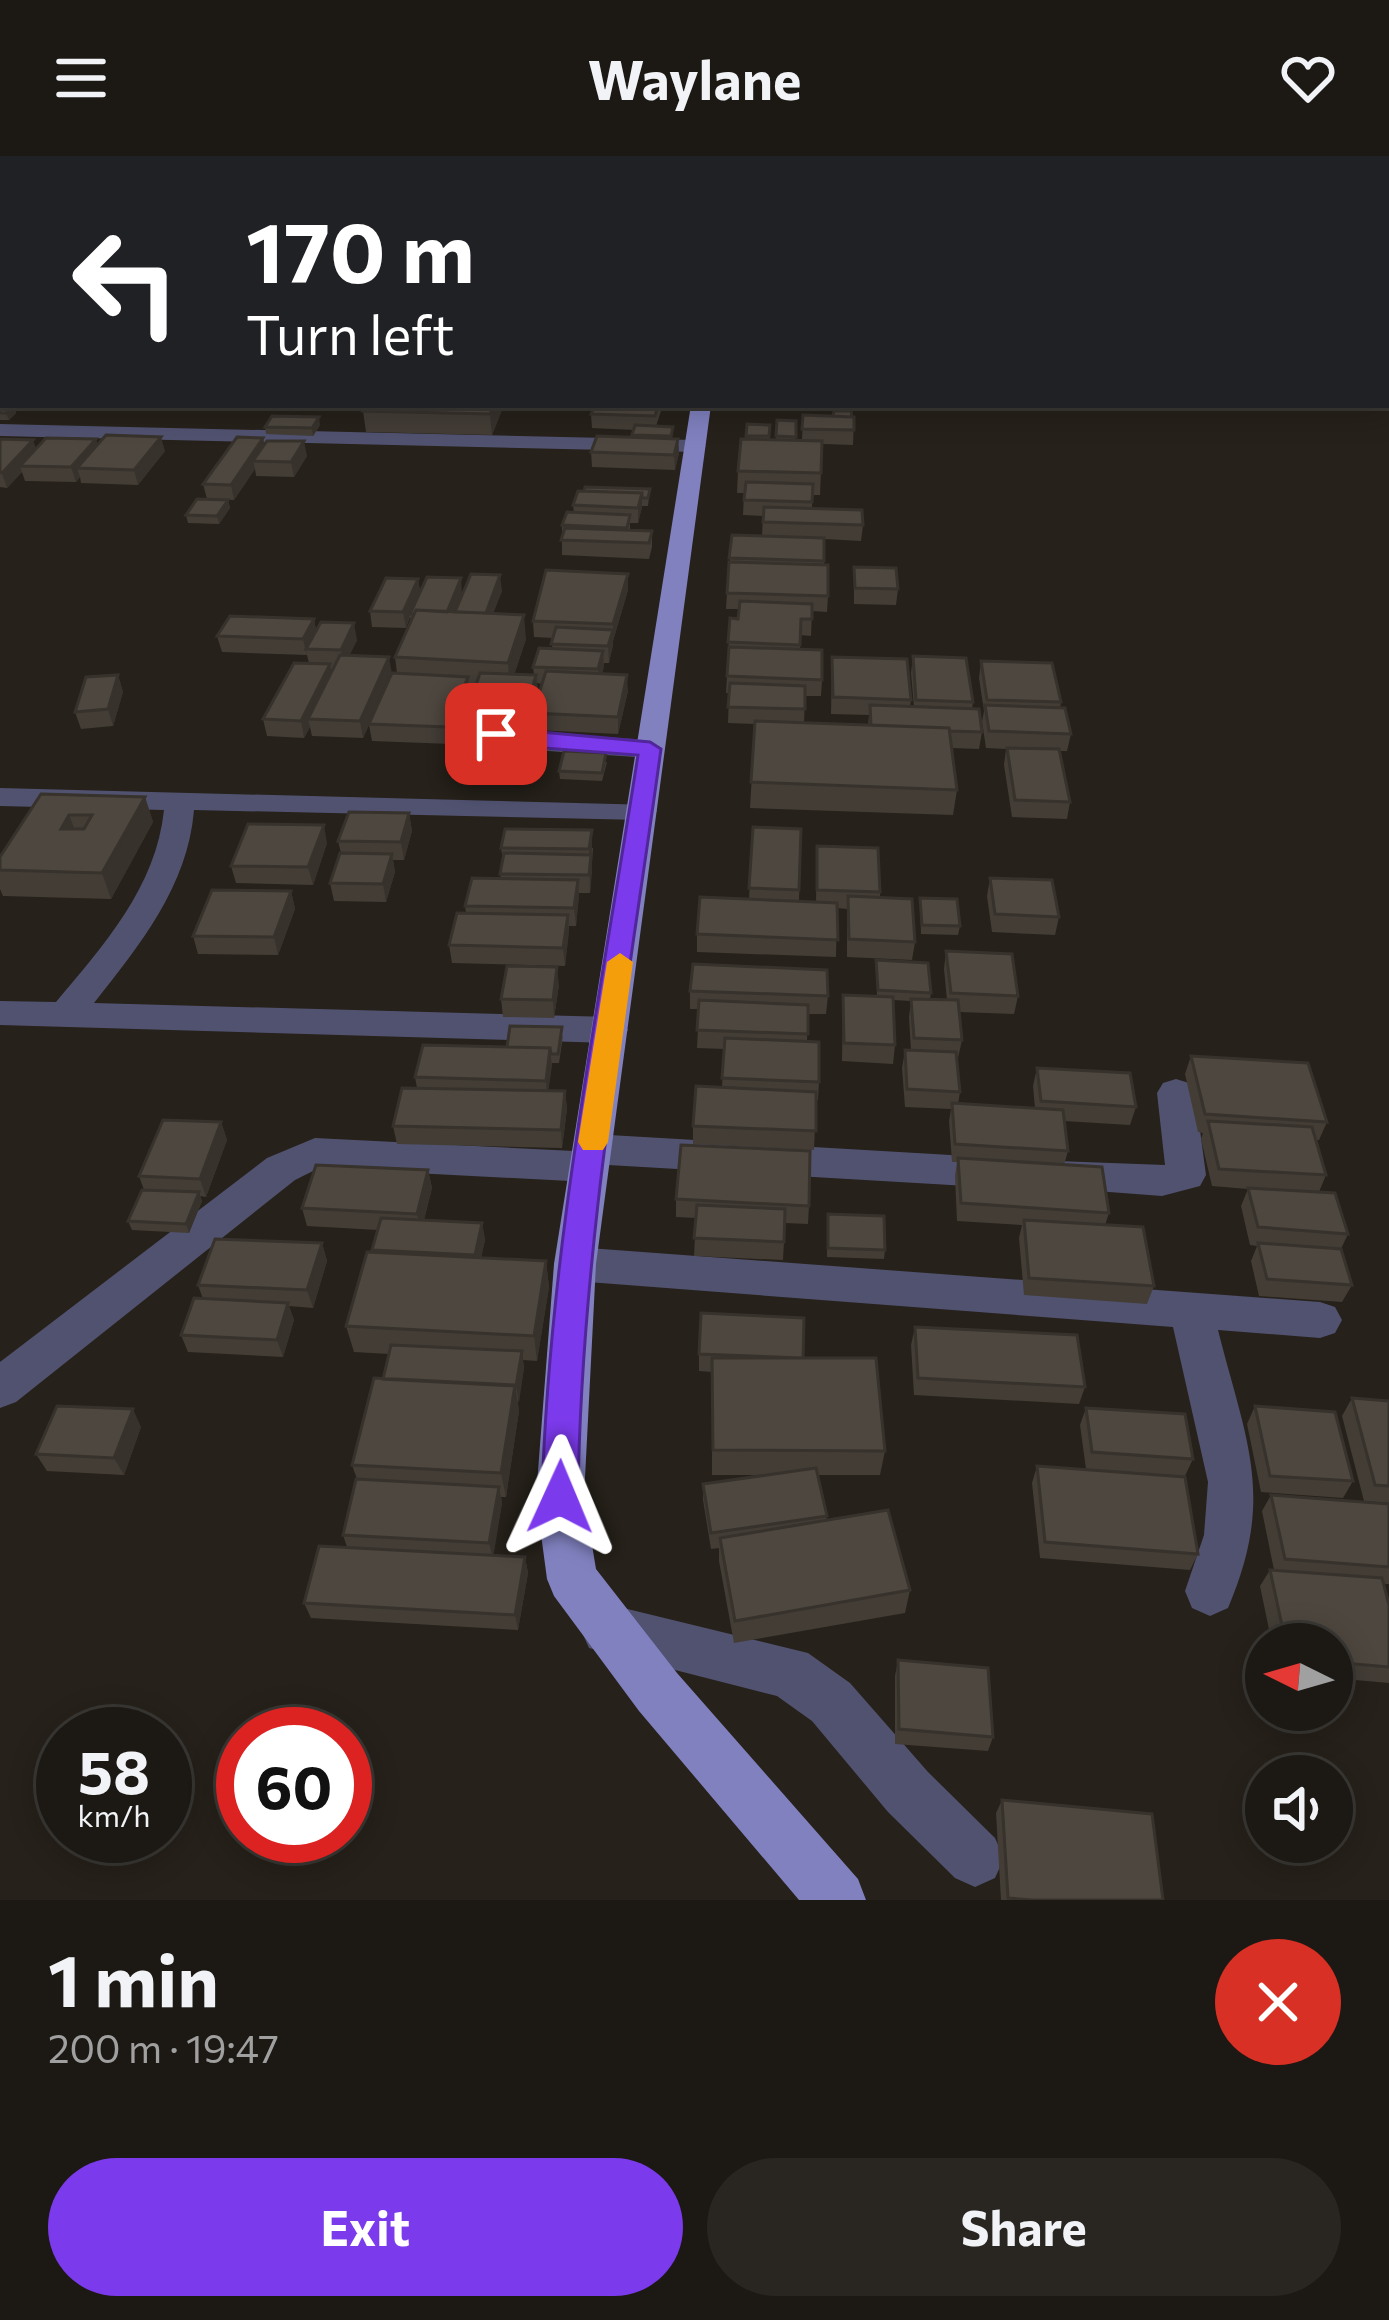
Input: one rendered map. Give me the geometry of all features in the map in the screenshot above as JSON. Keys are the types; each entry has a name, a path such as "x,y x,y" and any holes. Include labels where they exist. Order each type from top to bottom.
{"main road":[{"path":"700,408 575,1264 560,1497 572,1579 608,1630 837,1900"}],"street":[{"path":"0,430 694,446"},
{"path":"492,722 496,734 505,739 650,749"},
{"path":"0,797 642,811"},
{"path":"65,1014 125,940 160,880 180,832 180,800"},
{"path":"0,1013 610,1030"},
{"path":"0,1388 280,1169 315,1154 591,1158 1176,1180 1186,1175 1187,1160 1176,1093"},
{"path":"575,1264 1320,1320"},
{"path":"1191,1310 1232,1482 1229,1534 1210,1591"},
{"path":"608,1630 789,1672 831,1702 908,1792 975,1858"}],"building":[{"path":"365,408 493,408 490,414 363,411"},
{"path":"594,408 657,408 655,416 591,414"},
{"path":"834,411 851,411 852,417 833,416"},
{"path":"803,415 854,417 854,430 802,429"},
{"path":"272,416 319,417 312,428 265,427"},
{"path":"777,420 796,421 796,437 776,436"},
{"path":"747,424 770,425 769,436 746,436"},
{"path":"635,425 673,427 671,436 632,435"},
{"path":"106,435 161,437 134,470 77,468"},
{"path":"597,436 678,439 674,455 591,452"},
{"path":"237,437 263,438 231,485 203,484"},
{"path":"46,438 96,439 71,467 20,466"},
{"path":"0,439 33,440 2,473 0,472"},
{"path":"741,439 822,441 821,473 738,471"},
{"path":"267,441 304,441 291,462 253,461"},
{"path":"746,482 813,484 812,502 744,500"},
{"path":"585,487 650,489 648,498 642,498 642,493 584,491"},
{"path":"578,491 642,493 638,508 573,505"},
{"path":"197,499 228,500 217,516 186,515"},
{"path":"764,507 862,510 863,525 763,522"},
{"path":"567,512 630,515 627,528 562,525"},
{"path":"565,528 652,531 649,543 561,540"},
{"path":"732,535 824,538 824,561 729,558"},
{"path":"729,562 828,565 828,596 727,593"},
{"path":"854,567 896,568 898,589 855,588"},
{"path":"546,570 628,574 613,624 533,621"},
{"path":"471,574 500,575 486,613 455,612"},
{"path":"427,577 461,578 447,612 416,610 410,614"},
{"path":"386,578 418,579 403,612 370,611"},
{"path":"740,601 812,604 812,619 801,619 800,645 728,642 730,618 738,619"},
{"path":"416,610 524,615 508,663 395,657"},
{"path":"230,616 314,619 303,639 217,636"},
{"path":"321,622 354,623 341,650 306,649"},
{"path":"556,627 613,630 608,646 551,644"},
{"path":"729,647 822,650 822,680 727,676"},
{"path":"539,648 603,651 598,669 533,667"},
{"path":"340,655 389,657 360,721 308,719"},
{"path":"913,656 966,658 973,702 916,700"},
{"path":"832,657 907,659 911,700 833,697"},
{"path":"981,661 1052,663 1061,702 987,700"},
{"path":"294,663 330,664 301,721 263,719"},
{"path":"546,671 627,675 618,717 533,713"},
{"path":"392,673 468,677 448,727 369,724"},
{"path":"480,673 536,675 530,697 473,694"},
{"path":"118,675 108,709 75,712 86,677"},
{"path":"730,683 805,686 805,709 728,707"},
{"path":"870,705 979,709 982,732 871,725"},
{"path":"985,705 1065,708 1071,734 989,731"},
{"path":"755,721 949,728 957,790 751,782"},
{"path":"1007,748 1059,749 1070,802 1015,800"},
{"path":"564,751 606,753 602,773 559,771"},
{"path":"41,794 145,797 102,873 0,870 0,857","holes":["69,815 92,815 84,829 61,829"]},
{"path":"349,812 409,813 401,842 338,841"},
{"path":"248,824 324,825 308,867 231,866"},
{"path":"753,827 801,829 799,890 749,888"},
{"path":"505,829 592,830 589,849 501,848"},
{"path":"817,846 878,848 880,892 817,890"},
{"path":"340,853 392,854 383,884 330,883"},
{"path":"504,853 591,855 589,875 500,874"},
{"path":"472,878 578,880 574,908 465,906"},
{"path":"990,878 1052,880 1059,917 995,914"},
{"path":"212,890 291,891 274,937 193,936"},
{"path":"848,896 912,899 915,942 849,939"},
{"path":"700,897 837,903 838,940 697,934"},
{"path":"920,898 957,899 960,926 922,925"},
{"path":"457,913 568,915 563,948 449,945"},
{"path":"946,951 1012,954 1018,996 951,993"},
{"path":"876,960 928,963 931,993 878,990"},
{"path":"693,964 827,970 828,996 690,991"},
{"path":"507,966 557,967 553,1000 501,999"},
{"path":"843,995 893,997 895,1045 844,1043"},
{"path":"911,999 958,1000 962,1040 914,1038"},
{"path":"699,1000 808,1005 808,1034 697,1030"},
{"path":"510,1026 562,1027 558,1054 551,1054 550,1048 507,1047"},
{"path":"725,1038 819,1042 819,1082 722,1078"},
{"path":"423,1045 550,1048 546,1081 415,1077"},
{"path":"905,1050 956,1052 960,1092 907,1089"},
{"path":"1191,1056 1308,1063 1327,1122 1205,1114"},
{"path":"1037,1068 1130,1073 1136,1107 1041,1101"},
{"path":"696,1086 816,1092 816,1131 693,1126"},
{"path":"402,1088 565,1091 561,1130 393,1126"},
{"path":"952,1103 1063,1110 1068,1151 955,1144"},
{"path":"163,1120 221,1122 200,1179 139,1176"},
{"path":"1208,1121 1312,1127 1326,1175 1219,1169"},
{"path":"681,1145 810,1151 809,1206 676,1199"},
{"path":"958,1158 1102,1167 1109,1213 961,1203"},
{"path":"316,1165 428,1170 417,1214 302,1208"},
{"path":"1248,1188 1335,1193 1348,1234 1258,1227"},
{"path":"142,1190 199,1192 186,1224 128,1221"},
{"path":"697,1205 785,1209 784,1242 694,1238"},
{"path":"828,1214 884,1216 885,1250 828,1248"},
{"path":"381,1218 482,1223 475,1255 372,1250"},
{"path":"1024,1220 1143,1227 1154,1286 1029,1278"},
{"path":"215,1239 322,1243 307,1290 198,1285"},
{"path":"1258,1243 1341,1249 1352,1285 1267,1279"},
{"path":"367,1252 546,1261 534,1336 346,1326"},
{"path":"194,1298 288,1303 277,1340 181,1335"},
{"path":"701,1313 804,1318 803,1358 699,1354"},
{"path":"915,1327 1077,1335 1085,1387 918,1378"},
{"path":"391,1345 522,1351 516,1386 383,1379"},
{"path":"712,1358 876,1358 885,1451 713,1450"},
{"path":"374,1378 515,1385 501,1473 352,1465"},
{"path":"1352,1398 1389,1401 1389,1486 1375,1485"},
{"path":"57,1406 133,1409 114,1458 36,1454"},
{"path":"1255,1406 1335,1412 1353,1481 1270,1476"},
{"path":"1086,1408 1185,1414 1193,1459 1092,1452"},
{"path":"1037,1466 1185,1477 1198,1554 1045,1542"},
{"path":"816,1468 827,1516 711,1533 703,1484"},
{"path":"356,1479 499,1487 489,1543 343,1535"},
{"path":"1271,1495 1389,1504 1389,1567 1285,1559"},
{"path":"888,1510 910,1590 735,1621 720,1538"},
{"path":"319,1546 525,1557 515,1615 304,1603"},
{"path":"1270,1570 1382,1578 1389,1605 1389,1667 1353,1664 1353,1623 1281,1623"},
{"path":"898,1660 988,1668 993,1737 899,1729"},
{"path":"1002,1800 1152,1814 1163,1900 1008,1898"}],"slow traffic":[{"path":"593,1142 620,962"}],"route":[{"path":"496,734 505,739 650,749 575,1264 560,1497"}]}
